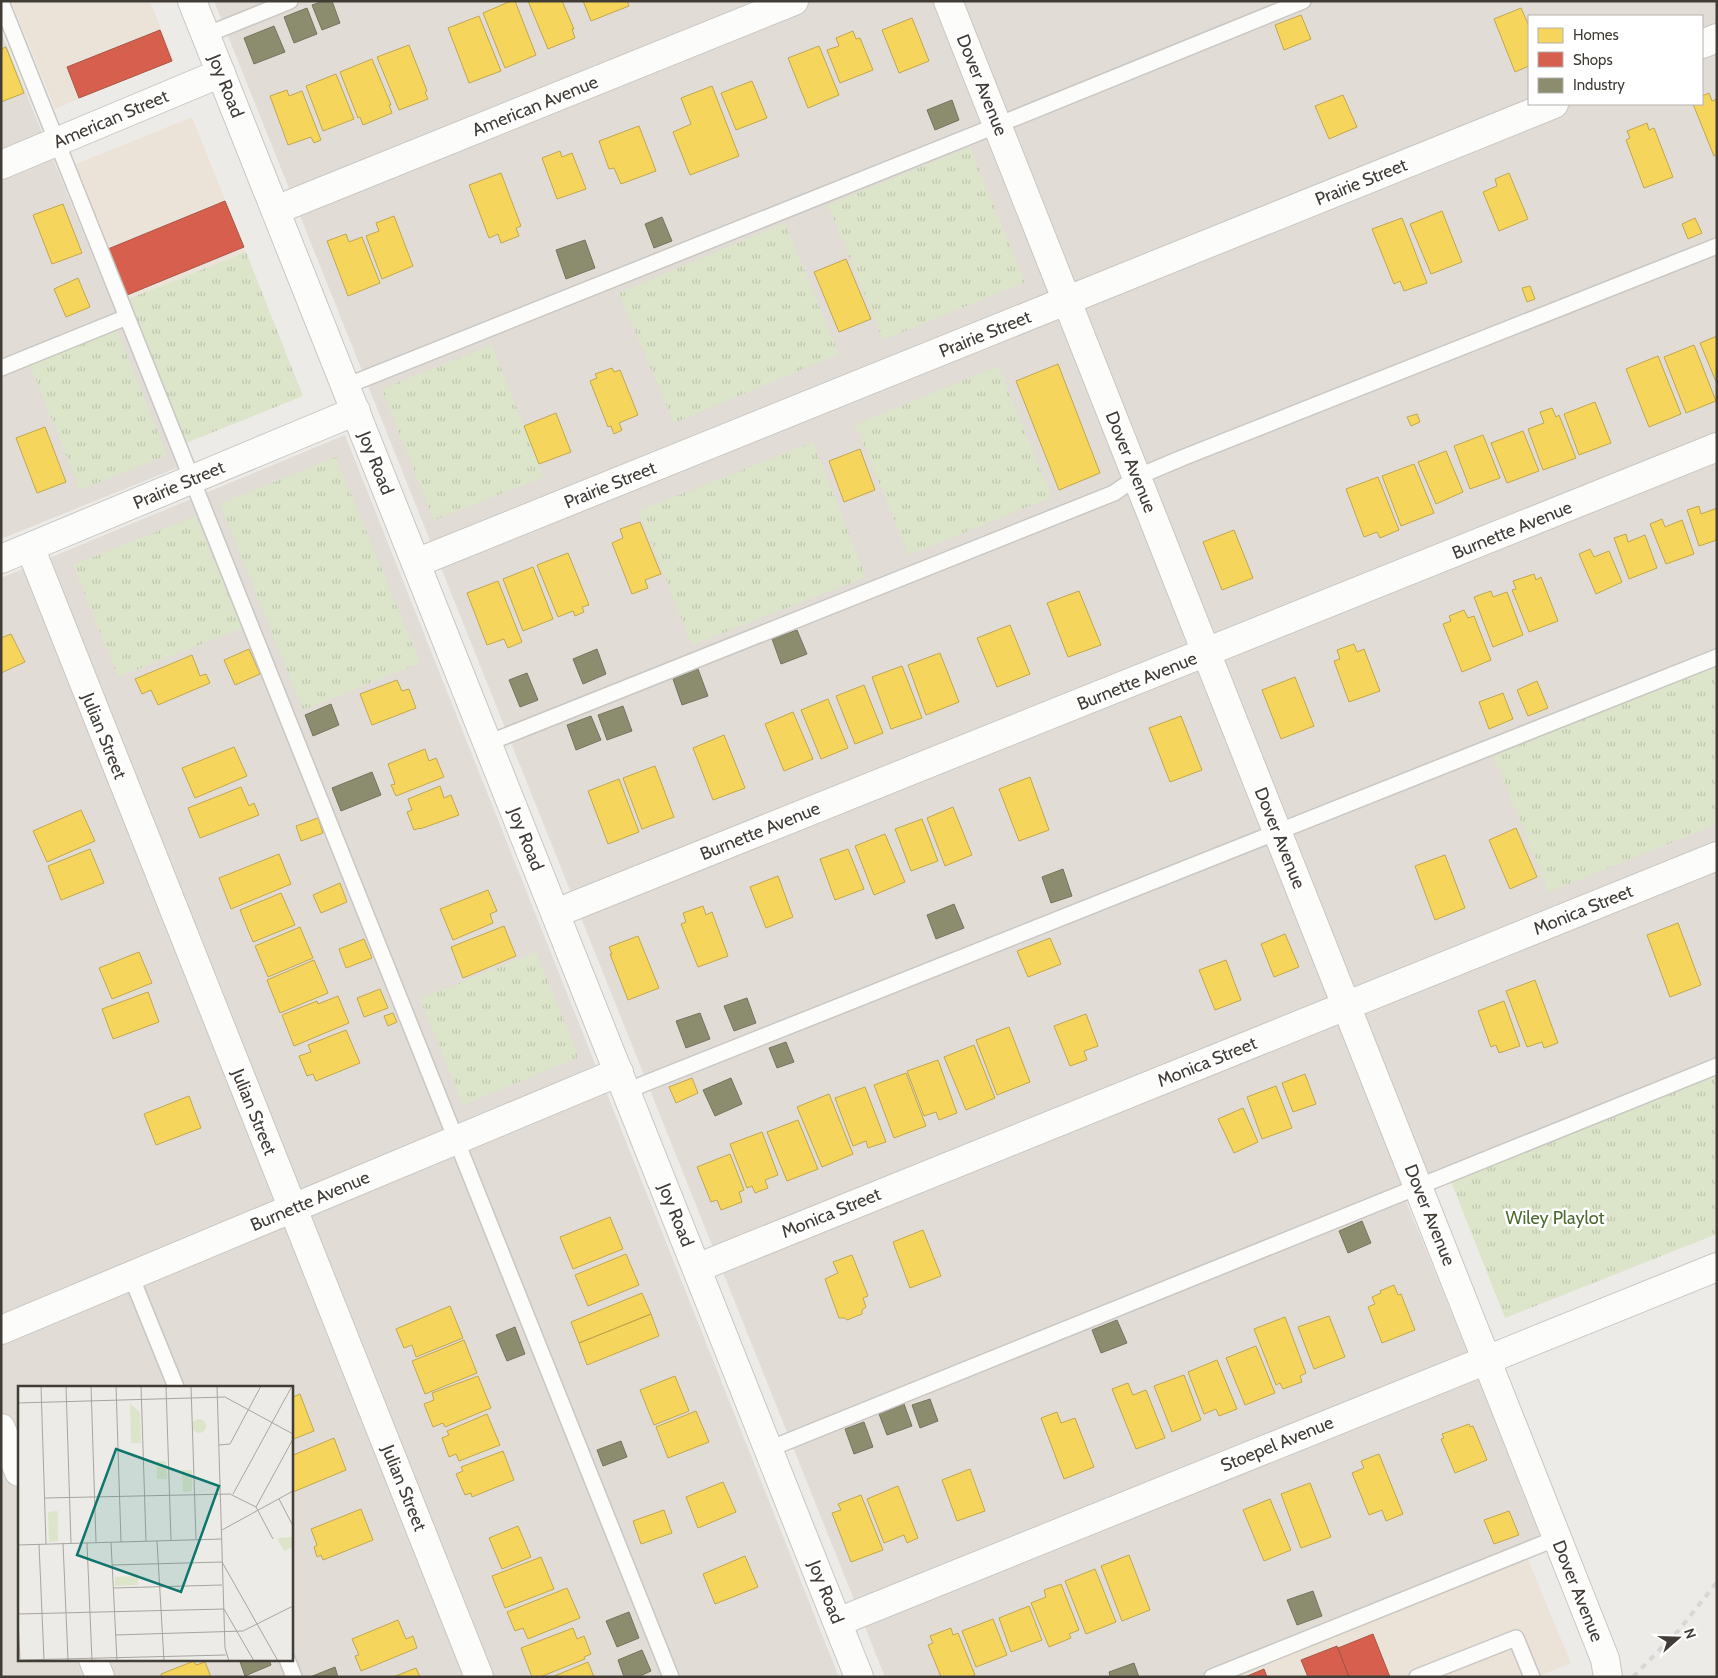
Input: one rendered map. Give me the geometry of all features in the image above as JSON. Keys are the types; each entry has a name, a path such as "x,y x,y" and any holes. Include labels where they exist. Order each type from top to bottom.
{"street":[{"name":"Joy Road","path":"192,1 859,1677"},
{"name":"American Avenue","path":"276,210 794,1"},
{"name":"Dover Avenue","path":"948,1 1605,1659 1608,1677"},
{"path":"1703,44 1717,38"},
{"name":"American Street","path":"1,165 221,73"},
{"name":"Prairie Street","path":"416,563 1552,105"},
{"name":"Prairie Street","path":"1,559 356,411"},
{"name":"Burnette Avenue","path":"556,913 1717,447"},
{"name":"Julian Street","path":"30,547 479,1677"},
{"name":"Monica Street","path":"697,1268 1717,856"},
{"name":"Burnette Avenue","path":"1,1330 456,1140 623,1081"},
{"name":"Stoepel Avenue","path":"838,1622 1717,1266"},
{"path":"1,1428 18,1470"},
{"path":"93,1660 100,1677"}],"lane":[{"path":"206,35 290,1"},
{"path":"346,386 1303,1"},
{"path":"1,2 671,1677"},
{"path":"488,743 1114,493 1137,477 1182,458 1717,246"},
{"path":"1,368 127,317"},
{"path":"623,1081 1277,832 1717,657"},
{"path":"769,1449 1717,1066"},
{"path":"131,1276 176,1386"},
{"path":"1212,1677 1557,1538"},
{"path":"1417,1677 1516,1638 1532,1677"},
{"path":"287,1660 294,1677"}],"shaded area":[{"path":"11,1 150,1 174,60 55,109"},
{"path":"214,1 1717,1 1717,1074 1450,1179 1406,1201 1548,1550 1234,1677 885,1677"},
{"path":"1,32 179,467 1,539"},
{"path":"192,117 246,252 128,299 73,165"},
{"path":"345,435 839,1677 1,1677 1,578"},
{"path":"1527,1557 1571,1663 1537,1677 1234,1677"}],"green space":[{"path":"970,147 1025,282 883,340 828,205"},
{"path":"785,223 839,354 674,423 619,293"},
{"path":"246,252 303,396 186,443 128,299"},
{"path":"116,328 167,455 80,490 29,362"},
{"path":"492,345 544,477 434,520 382,389"},
{"path":"998,366 1052,497 909,555 855,425"},
{"path":"813,442 866,577 692,645 639,511"},
{"path":"336,457 420,663 303,710 220,504"},
{"path":"196,516 242,628 118,677 73,565"},
{"path":"1717,664 1717,824 1549,892 1493,755"},
{"path":"536,952 579,1057 463,1105 420,999"},
{"name":"Wiley Playlot","path":"1717,1074 1717,1234 1505,1318 1450,1179"}],"building: Homes":[{"path":"515,1 536,55 505,68 483,13"},
{"path":"528,1 562,1 574,29 572,29 575,38 548,49"},
{"path":"583,1 627,1 629,6 591,21"},
{"path":"1521,8 1528,24 1528,66 1515,72 1494,19"},
{"path":"1301,15 1311,39 1284,50 1275,25"},
{"path":"479,16 501,71 469,83 448,28"},
{"path":"912,18 929,61 899,73 882,30"},
{"path":"853,31 856,39 860,38 873,70 840,83 827,50 839,46 836,38"},
{"path":"409,45 427,91 425,92 428,99 399,110 377,57"},
{"path":"819,46 839,95 808,108 788,58"},
{"path":"6,47 24,93 1,102 1,49"},
{"path":"372,59 391,105 389,105 392,113 363,125 360,117 358,118 340,72"},
{"path":"336,74 354,119 323,131 306,86"},
{"path":"752,81 767,118 736,130 721,93"},
{"path":"712,86 739,156 690,175 673,132 691,124 681,98"},
{"path":"287,90 289,96 302,91 321,140 314,143 311,137 288,145 270,96"},
{"path":"1709,93 1712,101 1717,99 1717,155 1714,156 1693,105 1703,105 1703,96"},
{"path":"1343,95 1357,127 1329,139 1315,106"},
{"path":"1647,123 1649,130 1654,128 1673,177 1644,188 1626,140 1630,138 1627,131"},
{"path":"639,126 656,171 621,184 614,168 609,169 599,141"},
{"path":"560,151 562,157 572,153 586,189 557,199 542,158"},
{"path":"501,173 521,226 516,228 519,236 501,243 498,234 489,238 469,185"},
{"path":"1509,173 1528,219 1499,231 1483,192 1497,186 1495,179"},
{"path":"63,204 82,253 52,264 33,215"},
{"path":"1442,211 1462,262 1431,274 1410,224"},
{"path":"394,216 413,266 382,279 366,236 379,231 376,223"},
{"path":"1402,218 1427,283 1404,291 1400,281 1394,284 1372,229"},
{"path":"1695,218 1702,233 1688,239 1682,224"},
{"path":"346,234 349,242 362,237 380,283 348,296 327,241"},
{"path":"846,259 871,319 839,332 814,272"},
{"path":"78,278 90,307 66,317 54,289"},
{"path":"1530,286 1535,299 1527,302 1522,288"},
{"path":"1717,336 1717,384 1700,343"},
{"path":"1694,345 1716,401 1686,413 1664,357"},
{"path":"1658,356 1681,414 1649,427 1626,369"},
{"path":"1058,364 1100,473 1059,490 1016,381"},
{"path":"612,368 614,372 620,370 638,415 619,423 622,430 614,434 611,426 608,427 590,381 597,378 595,374"},
{"path":"1595,402 1611,443 1579,455 1564,414"},
{"path":"1552,408 1556,417 1559,415 1576,458 1543,470 1528,429 1544,423 1540,412"},
{"path":"556,413 571,452 539,464 524,426"},
{"path":"1417,414 1420,422 1411,426 1407,417"},
{"path":"45,427 66,482 37,493 16,438"},
{"path":"1523,431 1539,471 1507,483 1491,443"},
{"path":"1483,435 1500,478 1470,489 1454,446"},
{"path":"860,449 875,490 844,502 829,461"},
{"path":"1446,451 1463,492 1436,504 1418,462"},
{"path":"1414,464 1434,513 1401,526 1382,476"},
{"path":"1378,477 1399,530 1380,538 1377,532 1364,537 1346,489"},
{"path":"1699,506 1701,514 1717,508 1717,540 1699,546 1687,510"},
{"path":"1662,519 1665,527 1682,520 1694,554 1666,564 1650,524"},
{"path":"640,522 661,574 645,580 648,588 632,594 612,543 623,538 620,529"},
{"path":"1234,530 1253,578 1222,590 1203,542"},
{"path":"1626,534 1628,542 1645,535 1657,568 1629,579 1614,538"},
{"path":"1590,549 1594,557 1609,551 1622,582 1596,594 1579,554"},
{"path":"568,553 589,605 582,607 584,612 575,616 573,611 558,617 537,565"},
{"path":"533,567 553,619 523,631 503,579"},
{"path":"1534,574 1536,580 1541,577 1558,621 1529,632 1512,590 1516,589 1513,581"},
{"path":"498,581 522,642 508,648 504,639 487,645 467,593"},
{"path":"1079,591 1101,645 1068,657 1047,603"},
{"path":"1491,591 1493,597 1507,592 1523,635 1493,647 1474,597"},
{"path":"1464,610 1468,618 1474,616 1491,660 1462,672 1443,624 1451,621 1449,616"},
{"path":"1010,625 1030,674 997,687 977,638"},
{"path":"11,634 25,662 1,673 1,638"},
{"path":"1354,644 1357,652 1364,649 1380,691 1349,702 1334,661 1340,659 1337,650"},
{"path":"249,649 260,674 235,685 224,660"},
{"path":"940,653 959,702 926,715 908,665"},
{"path":"192,655 200,676 206,674 210,683 158,705 151,690 142,694 135,679"},
{"path":"902,666 922,718 891,729 872,677"},
{"path":"1295,677 1314,726 1281,739 1262,690"},
{"path":"397,680 402,691 409,689 416,708 372,725 360,694"},
{"path":"1537,681 1548,708 1528,716 1517,690"},
{"path":"864,685 883,733 855,744 836,696"},
{"path":"1503,693 1513,719 1489,729 1479,702"},
{"path":"828,699 848,748 821,759 801,710"},
{"path":"793,712 813,759 784,771 765,724"},
{"path":"1181,716 1202,770 1170,782 1149,728"},
{"path":"724,735 745,788 713,800 693,748"},
{"path":"234,747 247,776 195,798 182,768"},
{"path":"425,749 429,761 436,758 444,777 396,796 391,785 395,784 388,764"},
{"path":"655,766 674,817 642,829 623,778"},
{"path":"1030,777 1049,830 1019,841 999,789"},
{"path":"619,779 639,832 608,844 588,791"},
{"path":"440,786 444,798 451,795 459,815 414,830 407,812 412,810 408,799"},
{"path":"241,787 249,806 254,803 259,815 200,838 188,808"},
{"path":"953,807 972,855 945,866 927,818"},
{"path":"81,810 95,841 47,862 33,831"},
{"path":"318,818 323,833 301,841 296,826"},
{"path":"922,819 938,861 911,871 895,829"},
{"path":"1516,828 1537,877 1510,889 1489,840"},
{"path":"885,834 905,882 874,895 855,846"},
{"path":"90,849 104,883 61,900 48,866"},
{"path":"848,849 864,889 835,900 820,859"},
{"path":"279,854 291,884 231,909 219,878"},
{"path":"1445,855 1465,908 1435,920 1415,866"},
{"path":"778,876 793,917 766,928 750,887"},
{"path":"340,883 347,902 321,913 313,895"},
{"path":"488,890 497,911 490,914 493,923 453,940 440,909"},
{"path":"281,893 295,925 253,942 240,910"},
{"path":"703,906 706,915 712,912 728,956 698,967 681,924 686,922 683,913"},
{"path":"1678,923 1701,985 1670,997 1647,935"},
{"path":"504,926 516,956 463,978 451,947"},
{"path":"300,927 313,958 268,977 255,946"},
{"path":"1285,934 1299,967 1274,977 1261,944"},
{"path":"638,936 659,988 628,1000 609,947"},
{"path":"1050,938 1061,964 1028,977 1017,951"},
{"path":"364,939 372,958 346,968 339,949"},
{"path":"139,952 152,983 112,999 99,968"},
{"path":"314,960 328,993 280,1013 267,980"},
{"path":"1226,960 1241,1000 1215,1010 1199,970"},
{"path":"1535,980 1558,1043 1544,1048 1542,1042 1527,1047 1506,991"},
{"path":"380,989 388,1008 364,1017 357,998"},
{"path":"148,992 159,1022 113,1039 102,1009"},
{"path":"338,996 349,1023 294,1046 282,1015 317,1001 318,1004"},
{"path":"1504,1001 1520,1046 1499,1053 1496,1045 1491,1047 1478,1011"},
{"path":"393,1013 397,1022 388,1026 384,1016"},
{"path":"1086,1014 1098,1046 1084,1051 1087,1060 1070,1066 1054,1026"},
{"path":"1009,1027 1030,1082 997,1095 976,1040"},
{"path":"346,1030 360,1063 316,1081 313,1074 307,1076 299,1056 311,1052 308,1045"},
{"path":"974,1045 995,1098 966,1110 944,1057"},
{"path":"938,1060 957,1113 939,1120 936,1112 924,1116 907,1071"},
{"path":"906,1073 926,1126 894,1138 874,1085"},
{"path":"1305,1074 1316,1104 1293,1112 1282,1083"},
{"path":"692,1078 698,1093 676,1103 669,1087"},
{"path":"1276,1086 1292,1128 1262,1139 1247,1097"},
{"path":"865,1087 886,1142 868,1148 866,1141 853,1146 835,1098"},
{"path":"829,1094 853,1154 822,1167 797,1107"},
{"path":"189,1096 201,1128 156,1145 144,1114"},
{"path":"1243,1108 1258,1142 1234,1153 1218,1119"},
{"path":"798,1120 818,1169 787,1181 767,1132"},
{"path":"762,1132 778,1175 765,1180 768,1188 755,1193 752,1186 747,1188 730,1144"},
{"path":"730,1154 744,1190 739,1192 742,1202 721,1210 717,1200 711,1202 697,1167"},
{"path":"610,1217 623,1249 573,1269 560,1237"},
{"path":"923,1230 941,1276 910,1288 893,1242"},
{"path":"626,1254 639,1285 588,1306 575,1275"},
{"path":"852,1255 868,1296 863,1298 866,1307 862,1310 862,1314 847,1320 839,1318 825,1279 838,1273 833,1262"},
{"path":"1394,1285 1398,1295 1401,1294 1415,1330 1382,1343 1368,1307 1375,1304 1372,1297"},
{"path":"642,1293 651,1314 579,1343 571,1322"},
{"path":"450,1306 463,1338 416,1357 412,1345 404,1348 396,1329"},
{"path":"651,1314 659,1336 587,1365 579,1343"},
{"path":"1329,1316 1345,1357 1314,1369 1298,1327"},
{"path":"1285,1317 1306,1373 1300,1376 1302,1382 1283,1389 1280,1383 1276,1385 1254,1329"},
{"path":"464,1340 477,1373 425,1394 412,1361"},
{"path":"1256,1346 1275,1393 1245,1405 1226,1358"},
{"path":"1217,1360 1237,1409 1219,1416 1216,1409 1204,1414 1188,1372"},
{"path":"1184,1375 1201,1420 1172,1432 1154,1386"},
{"path":"478,1376 491,1408 445,1427 443,1423 433,1427 424,1404 434,1400 432,1393"},
{"path":"675,1376 689,1411 654,1425 640,1390"},
{"path":"1128,1383 1133,1395 1146,1390 1165,1438 1136,1449 1112,1389"},
{"path":"300,1394 314,1431 292,1440 292,1398"},
{"path":"696,1411 709,1442 668,1458 656,1427"},
{"path":"1057,1412 1061,1423 1075,1418 1094,1467 1064,1479 1041,1418"},
{"path":"487,1414 500,1445 459,1461 456,1454 449,1457 442,1438 449,1435 447,1431"},
{"path":"1469,1424 1470,1427 1473,1426 1487,1460 1455,1473 1441,1439 1444,1438 1442,1434"},
{"path":"334,1438 346,1470 293,1492 292,1456"},
{"path":"503,1451 514,1480 472,1497 471,1493 465,1495 456,1474 463,1471 461,1467"},
{"path":"1379,1454 1403,1514 1386,1521 1382,1510 1369,1515 1352,1473 1364,1468 1361,1461"},
{"path":"970,1469 985,1511 957,1521 942,1480"},
{"path":"723,1482 736,1512 698,1528 686,1497"},
{"path":"1310,1483 1331,1537 1301,1548 1281,1494"},
{"path":"898,1486 918,1538 907,1543 904,1535 884,1543 867,1499"},
{"path":"861,1495 883,1550 851,1562 832,1513 841,1510 838,1504"},
{"path":"1270,1499 1291,1550 1264,1561 1243,1510"},
{"path":"361,1509 373,1540 323,1560 321,1555 317,1557 314,1547 317,1545 311,1529"},
{"path":"664,1510 672,1533 641,1544 633,1521"},
{"path":"1509,1511 1519,1535 1494,1544 1484,1520"},
{"path":"518,1526 531,1557 502,1569 489,1538"},
{"path":"1129,1555 1150,1610 1122,1621 1101,1566"},
{"path":"745,1556 758,1587 715,1604 703,1574"},
{"path":"541,1557 554,1589 505,1608 492,1576"},
{"path":"1095,1569 1116,1622 1086,1634 1065,1581"},
{"path":"1061,1584 1079,1630 1069,1634 1071,1638 1049,1647 1031,1603 1046,1597 1044,1590"},
{"path":"567,1588 580,1618 528,1639 523,1628 515,1631 507,1612"},
{"path":"1029,1606 1042,1640 1011,1652 999,1618"},
{"path":"993,1619 1007,1655 976,1667 962,1631"},
{"path":"398,1620 406,1639 413,1636 417,1648 361,1671 355,1656 359,1655 352,1639"},
{"path":"573,1628 577,1639 584,1636 591,1654 584,1657 585,1659 540,1677 532,1677 521,1648"},
{"path":"951,1628 953,1635 958,1633 975,1675 970,1677 941,1677 928,1645 933,1643 930,1636"},
{"path":"194,1661 196,1665 205,1662 211,1677 162,1677 161,1674"},
{"path":"588,1662 594,1677 552,1677"},
{"path":"416,1668 420,1677 393,1677"}],"building: Shops":[{"path":"160,30 172,61 79,98 67,67"},
{"path":"225,201 244,247 127,295 108,249"},
{"path":"1373,1634 1390,1677 1349,1677 1338,1648"},
{"path":"1337,1646 1349,1677 1308,1677 1301,1660"},
{"path":"1264,1669 1267,1677 1245,1677"}],"building: Industry":[{"path":"323,1 332,1 340,23 322,30 312,5"},
{"path":"307,8 317,34 294,43 284,17"},
{"path":"274,26 285,52 254,64 244,38"},
{"path":"952,100 959,120 935,130 927,110"},
{"path":"662,217 672,241 654,248 645,224"},
{"path":"585,240 595,268 566,279 556,250"},
{"path":"797,630 807,654 781,664 772,639"},
{"path":"597,649 606,674 583,684 573,659"},
{"path":"698,669 708,696 682,705 673,679"},
{"path":"527,673 538,700 520,707 509,680"},
{"path":"331,704 339,725 313,736 305,715"},
{"path":"623,706 632,731 607,740 598,715"},
{"path":"591,716 601,740 576,750 567,725"},
{"path":"372,772 381,795 341,811 332,788"},
{"path":"1063,869 1072,896 1051,903 1042,877"},
{"path":"954,904 964,928 936,939 927,915"},
{"path":"747,998 756,1023 734,1031 724,1006"},
{"path":"700,1013 710,1039 686,1048 676,1021"},
{"path":"786,1042 794,1062 777,1068 769,1048"},
{"path":"731,1078 742,1104 715,1116 703,1090"},
{"path":"1362,1221 1371,1243 1348,1253 1339,1231"},
{"path":"1117,1320 1127,1343 1101,1353 1092,1330"},
{"path":"515,1327 525,1354 507,1361 496,1335"},
{"path":"930,1399 938,1421 920,1428 912,1405"},
{"path":"904,1404 912,1426 887,1435 879,1414"},
{"path":"864,1422 873,1447 854,1454 845,1429"},
{"path":"621,1441 627,1457 603,1466 597,1450"},
{"path":"1313,1591 1322,1616 1297,1625 1287,1600"},
{"path":"629,1612 639,1638 617,1647 606,1621"},
{"path":"642,1650 651,1671 638,1677 624,1677 618,1660"},
{"path":"239,1660 269,1660 271,1665 245,1676"},
{"path":"1134,1663 1139,1677 1110,1677 1109,1672"},
{"path":"335,1667 338,1677 310,1677"}],"railway":[{"path":"1633,1677 1679,1630 1717,1582"}]}
